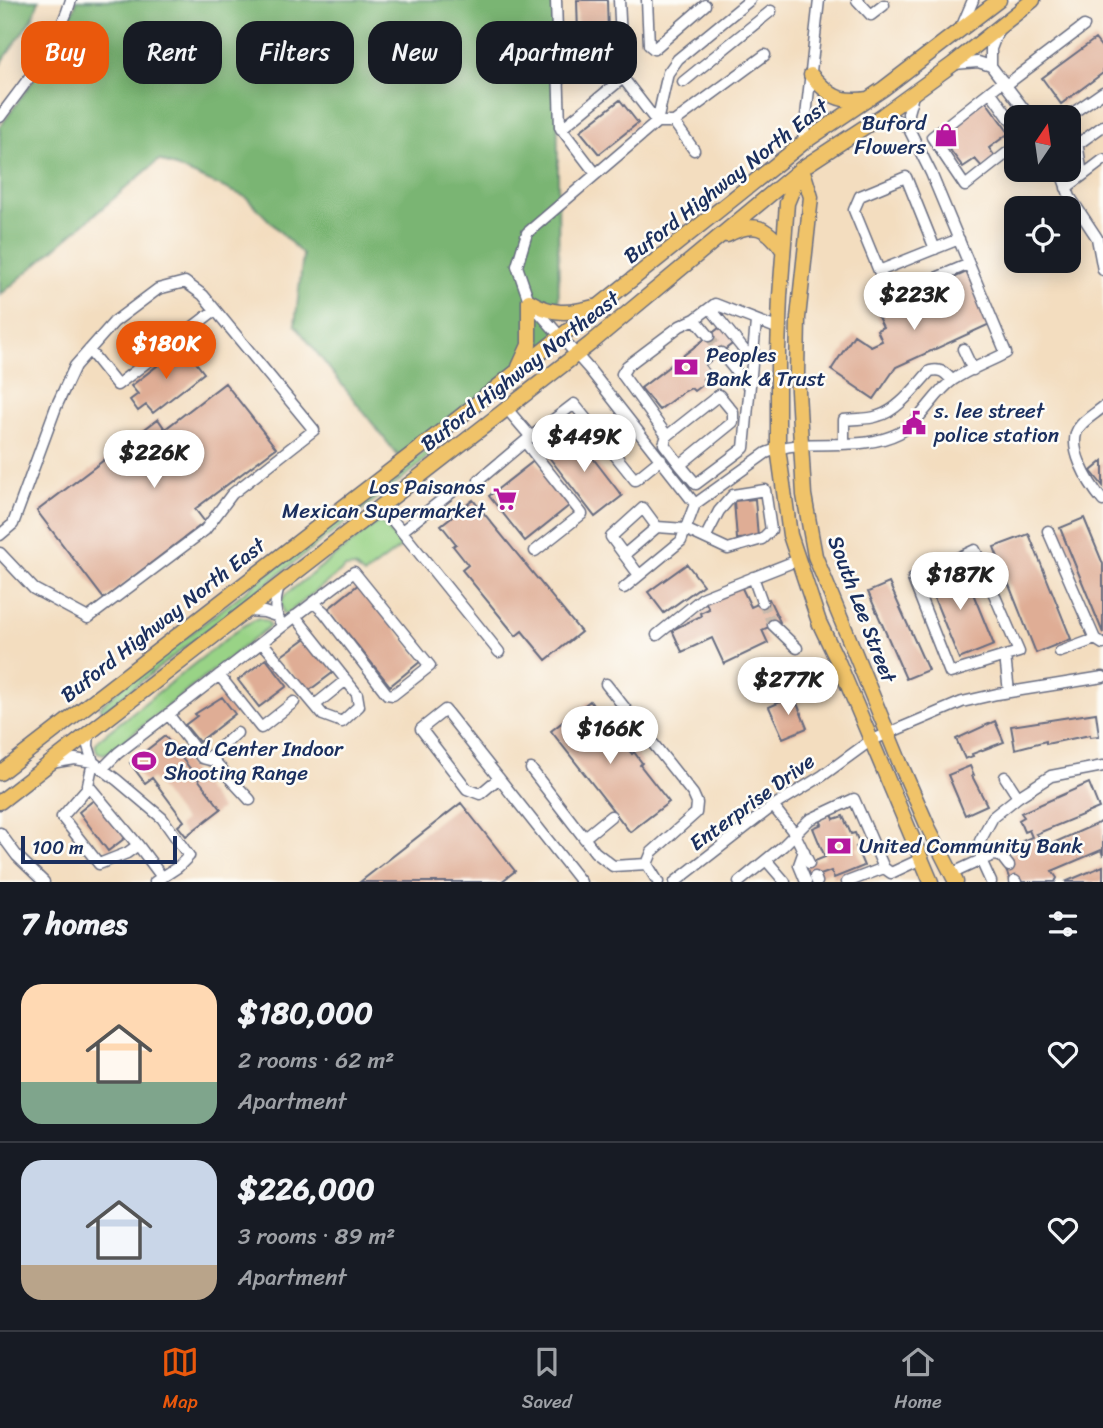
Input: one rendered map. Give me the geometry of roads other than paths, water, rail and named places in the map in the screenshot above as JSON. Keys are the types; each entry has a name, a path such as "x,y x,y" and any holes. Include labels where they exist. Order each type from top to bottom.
{"main road":[{"path":"961,29 999,0"},
{"name":"Buford Highway Northeast","path":"0,802 507,409 802,168 883,115 953,64 1033,0"},
{"name":"Buford Highway North East","path":"0,773 518,370 803,143 883,89 961,29"},
{"path":"811,75 827,93 838,99 869,99"},
{"name":"South Lee Street","path":"803,143 802,168 811,197 798,318 797,374 804,495 815,556 928,828 954,877"},
{"name":"South Lee Street","path":"802,168 787,203 779,329 779,448 790,535 819,622 931,882"},
{"path":"708,247 736,230 758,228 771,232 783,250"},
{"path":"529,301 544,310 554,312 576,312 599,306"},
{"path":"518,370 529,345 529,301"}],"street":[{"path":"0,117 41,62 67,15 71,0"},
{"path":"556,0 561,129 596,174"},
{"path":"619,0 620,21"},
{"path":"647,0 649,45 654,50 703,3 721,24"},
{"path":"729,0 738,10"},
{"path":"695,504 662,459 529,301 517,266 527,233 657,122 668,73 678,59 750,0"},
{"name":"South Lee Street","path":"803,143 819,0"},
{"path":"857,0 871,15 885,2"},
{"path":"961,29 973,0"},
{"path":"683,82 771,11"},
{"path":"1004,155 965,186 932,137 990,91 1084,26"},
{"path":"991,66 991,49 999,27"},
{"path":"657,122 674,122 765,55"},
{"path":"953,64 978,62 991,66 1021,105"},
{"path":"561,129 616,84"},
{"path":"628,84 657,122"},
{"path":"990,91 1004,111"},
{"path":"695,504 755,461 779,448 872,443 901,432 925,412 952,380 1006,353 970,264 909,129 908,113 914,92"},
{"path":"1082,107 1103,92"},
{"path":"883,115 897,120 909,129"},
{"path":"674,122 694,150"},
{"path":"1082,141 1103,126"},
{"path":"1082,176 1103,160"},
{"path":"935,249 906,177 860,196 854,210 891,298 970,264"},
{"path":"1064,182 1070,197 1097,238 1103,270"},
{"path":"1066,188 1074,182"},
{"path":"879,271 959,239"},
{"path":"0,535 12,524 55,407 75,366 114,322 158,289 185,282 203,295 314,430 232,495 205,530 88,618 34,589 0,553"},
{"path":"667,436 622,374 627,366 680,326 715,304 779,329"},
{"path":"710,308 752,360"},
{"path":"89,350 117,385 215,310"},
{"path":"695,319 709,336"},
{"path":"755,461 744,448 756,321"},
{"path":"963,349 973,370"},
{"path":"721,353 749,387"},
{"path":"844,444 844,420 882,416 930,372 937,369 945,372 952,380"},
{"path":"624,588 681,541 695,504 696,484 680,465 664,444 667,436 719,395 733,412 733,422 680,465"},
{"path":"479,480 574,404 635,480 662,459"},
{"path":"1103,407 1080,426 1076,438 1076,450 1087,481 1103,501"},
{"path":"507,409 582,514 536,551"},
{"path":"696,484 744,448"},
{"path":"705,538 719,511 733,495 784,486"},
{"path":"624,555 657,527 685,529 728,549 762,539 771,530 765,490"},
{"path":"402,531 452,492"},
{"path":"382,506 499,652"},
{"path":"639,575 611,537 643,509 657,527"},
{"path":"1048,531 1099,641 1060,652"},
{"path":"975,550 1019,652 1005,656 950,673 913,579 975,550"},
{"path":"657,635 704,597 799,560"},
{"path":"138,845 127,853 99,864 62,817 88,785 97,765 118,753 219,674 313,602 354,572 430,666 393,695 387,694 324,612 313,602"},
{"path":"753,577 762,602"},
{"path":"279,586 275,604 276,616 283,626"},
{"path":"247,611 276,616"},
{"path":"262,642 323,715 342,722 359,706 357,694 295,616"},
{"path":"773,625 797,648"},
{"path":"1005,656 1009,692"},
{"path":"219,674 261,728 294,702"},
{"name":"Enterprise Drive","path":"675,882 773,806 822,776 870,741 962,702 1103,677"},
{"path":"315,705 346,680"},
{"path":"606,684 693,794 697,803 696,813 652,852 647,864"},
{"path":"499,778 480,794 467,789 421,729 445,710 499,778 581,882"},
{"path":"168,714 202,758 214,761 250,800"},
{"path":"89,731 88,746 97,765"},
{"path":"207,759 237,733"},
{"path":"51,763 75,759 97,765 162,818 189,856 158,880 138,845 88,785"},
{"path":"992,882 981,860 979,841 993,817 1051,776 1103,766"},
{"path":"531,769 595,852 612,866 647,864"},
{"path":"1005,777 1018,797"},
{"path":"739,882 808,820 854,799 886,874"},
{"path":"773,806 795,834 809,863"},
{"path":"584,838 611,816"},
{"path":"0,833 17,856 44,882"},
{"path":"804,851 799,865 813,880"},
{"path":"954,877 981,860 995,855 1002,857 1009,866"},
{"path":"847,882 886,874 921,859"},
{"path":"766,860 785,882"},
{"path":"647,864 658,882"}],"tunnel":[{"path":"709,336 721,353"},
{"path":"762,602 773,625"}],"place":[{"name":"Buford Flowers","path":"946,135"},
{"name":"Peoples Bank & Trust","path":"686,367"},
{"name":"s. lee street police station","path":"914,423"},
{"name":"Los Paisanos Mexican Supermarket","path":"505,499"},
{"name":"Dead Center Indoor Shooting Range","path":"144,761"},
{"name":"United Community Bank","path":"839,846"}]}
